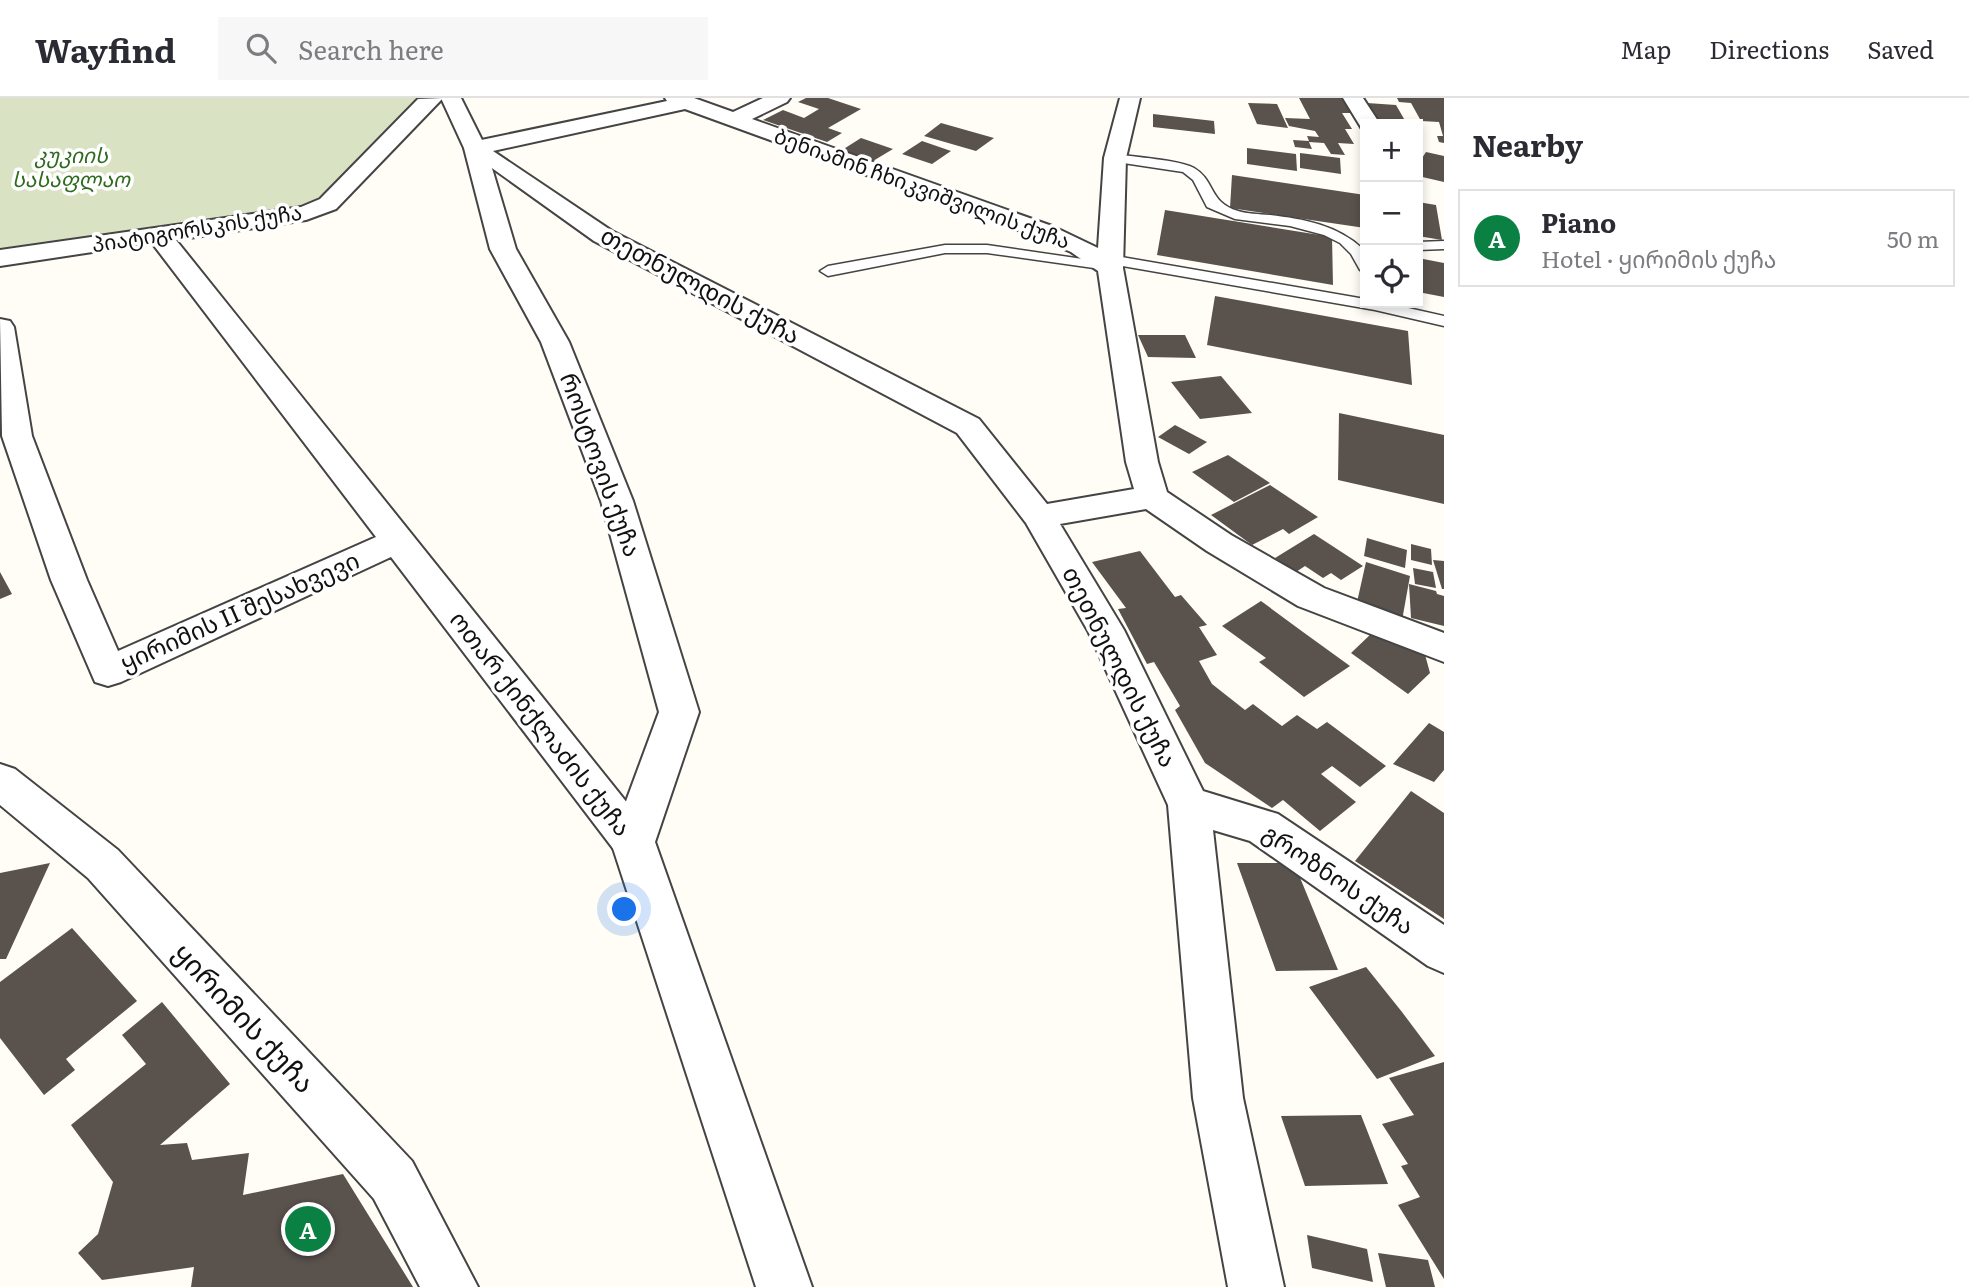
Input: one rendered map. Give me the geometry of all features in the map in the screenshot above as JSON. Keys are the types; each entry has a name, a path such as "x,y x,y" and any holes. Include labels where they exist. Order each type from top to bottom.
{"street":[{"name":"პიატიგორსკის ქუჩა","path":"0,258 306,213 328,204 425,103 433,98"},
{"name":"როსტოვის ქუჩა","path":"452,98 475,148 503,249 555,342 617,501 679,712 633,842"},
{"path":"732,120 780,98"},
{"path":"1130,98 1115,158 1110,263 1142,462 1152,496 1219,543 1311,597 1444,648"},
{"path":"1353,98 1367,119"},
{"path":"475,148 679,101"},
{"name":"ბენიამინ ჩხიკვიშვილის ქუჩა","path":"679,101 1043,231 1110,263"},
{"name":"თეთნულდის ქუჩა","path":"475,148 603,236 968,426 1039,517 1106,630 1189,805 1218,1098 1256,1287"},
{"name":"ოთარ ქინქლაძის ქუჩა","path":"159,235 633,842 783,1287"},
{"name":"ყირიმის II შესახვევი","path":"0,327 17,436 69,580 108,672 397,541"},
{"path":"1039,517 1152,496"},
{"name":"ყირიმის ქუჩა","path":"0,782 103,864 393,1180 450,1287"},
{"name":"გროზნოს ქუჩა","path":"1189,805 1263,827 1444,951"}],"lane":[{"path":"1115,158 1187,169 1199,178 1212,204 1235,215 1323,229 1346,239 1360,240"},
{"path":"1346,239 1360,253"},
{"path":"1423,246 1444,245"},
{"path":"828,271 944,249 988,249 1110,263 1360,302"},
{"path":"1391,308 1444,321"}],"green space":[{"name":"კუკიის სასაფლაო","path":"0,98 424,98 318,205 0,249"}],"building":[{"path":"806,98 828,98 861,109 828,128 842,133 827,142 763,120 783,110 804,118 819,109 798,102"},
{"path":"1299,98 1347,98 1356,113 1342,113 1352,129 1345,129 1354,144 1338,143 1345,155 1331,154 1324,143 1309,142 1312,149 1295,147 1293,140 1309,141 1307,136 1319,137 1315,131 1289,126 1285,118 1310,119"},
{"path":"1397,98 1444,98 1444,143 1439,142 1437,136 1443,136 1439,122 1423,121 1411,103 1399,102"},
{"path":"1248,103 1277,104 1288,128 1257,124"},
{"path":"1367,103 1396,105 1404,119 1375,119"},
{"path":"1153,114 1214,121 1215,134 1153,127"},
{"path":"941,123 994,138 976,151 924,136"},
{"path":"861,138 893,149 873,161 842,150"},
{"path":"922,141 951,151 932,164 902,154"},
{"path":"1247,148 1296,154 1297,171 1247,164"},
{"path":"1426,152 1444,156 1444,182 1423,177 1423,156"},
{"path":"1300,153 1340,158 1341,174 1300,168"},
{"path":"1232,175 1360,194 1360,227 1230,208"},
{"path":"1423,203 1436,205 1442,240 1423,237"},
{"path":"1165,210 1332,237 1333,285 1157,255"},
{"path":"1423,259 1444,263 1444,297 1423,293"},
{"path":"1215,296 1408,331 1412,385 1207,345"},
{"path":"1138,335 1185,335 1196,358 1148,357"},
{"path":"1221,376 1252,413 1200,419 1171,382"},
{"path":"1339,413 1444,435 1444,504 1338,480"},
{"path":"1175,425 1207,442 1189,454 1158,437"},
{"path":"1228,455 1270,483 1234,502 1192,472"},
{"path":"1270,485 1318,517 1289,534 1283,529 1252,545 1211,515"},
{"path":"1314,534 1363,566 1341,580 1331,573 1323,578 1305,566 1296,572 1275,558"},
{"path":"1367,538 1407,550 1405,568 1364,556"},
{"path":"1411,544 1431,549 1432,565 1411,560"},
{"path":"1140,551 1175,597 1181,595 1207,625 1199,627 1217,655 1199,661 1212,684 1245,710 1253,704 1282,726 1297,715 1317,729 1327,722 1386,766 1360,787 1332,766 1321,774 1356,802 1320,831 1283,800 1272,808 1205,763 1175,710 1180,706 1154,662 1147,664 1118,609 1126,608 1092,562"},
{"path":"1433,560 1444,561 1444,589 1442,589"},
{"path":"1366,562 1410,576 1401,626 1355,611"},
{"path":"1413,568 1433,572 1436,588 1415,584"},
{"path":"0,572 12,594 0,599"},
{"path":"1409,584 1436,591 1444,596 1444,626 1411,618"},
{"path":"1261,601 1350,666 1304,697 1259,662 1266,658 1222,626"},
{"path":"1373,632 1424,651 1430,673 1408,694 1351,653"},
{"path":"1429,723 1444,732 1444,770 1434,782 1393,764"},
{"path":"1411,791 1444,813 1444,919 1355,861"},
{"path":"50,863 6,959 0,959 0,873"},
{"path":"1237,863 1294,863 1338,970 1276,971"},
{"path":"72,928 137,1001 66,1059 75,1070 44,1095 0,1038 0,982"},
{"path":"1366,967 1435,1056 1377,1079 1309,987"},
{"path":"162,1002 230,1084 160,1145 187,1143 192,1160 249,1153 243,1195 343,1174 413,1287 191,1287 194,1267 102,1280 78,1253 98,1234 113,1182 71,1125 146,1064 122,1035"},
{"path":"1444,1062 1444,1279 1398,1205 1420,1197 1401,1166 1408,1164 1382,1124 1414,1115 1389,1078"},
{"path":"1361,1115 1388,1184 1305,1186 1281,1116"},
{"path":"1307,1235 1367,1249 1373,1282 1312,1268"},
{"path":"1378,1253 1428,1260 1435,1287 1386,1287"}],"place":[{"name":"Piano","path":"308,1229"}]}
